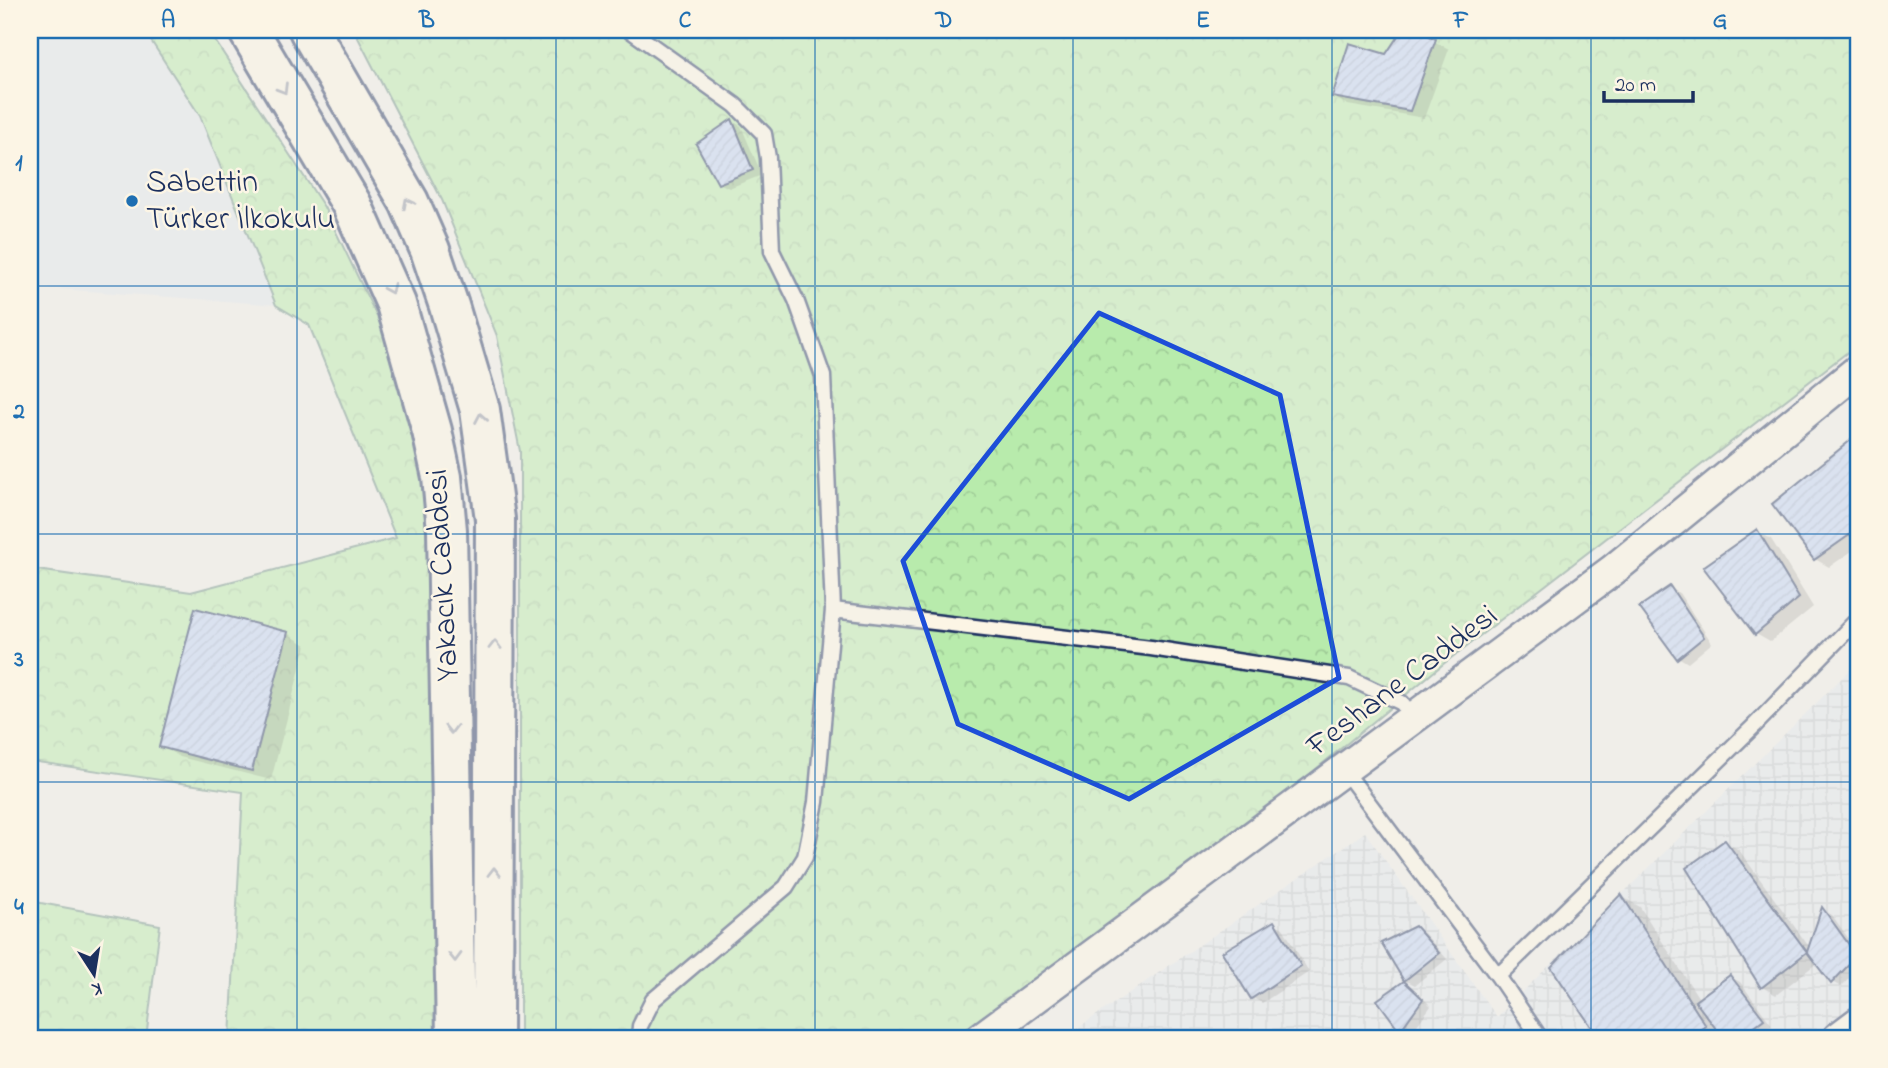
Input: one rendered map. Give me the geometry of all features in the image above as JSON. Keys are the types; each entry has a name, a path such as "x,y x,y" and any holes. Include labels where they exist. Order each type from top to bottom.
{"main road":[{"name":"Yakacık Caddesi","path":"248,30 352,205 397,304 442,477 447,541 456,1038"},
{"name":"Yakacık Caddesi","path":"309,30 409,202 430,250 480,410 495,519 494,1038"}],"street":[{"name":"Feshane Caddesi","path":"981,1038 1613,570 1858,370"},
{"path":"1838,1038 1858,1023"}],"lane":[{"path":"630,30 735,105 764,134 768,158 772,251 796,300 823,376 833,610 816,802 805,857 786,887 653,1000 640,1026 639,1038"},
{"path":"833,610 1151,648 1349,678 1402,703 1413,718"},
{"path":"1498,976 1754,726 1858,619"},
{"path":"1344,770 1498,976 1540,1038"}],"highlighted area":[{"path":"1099,313 1280,395 1339,678 1129,799 958,724 903,561"}],"shaded area":[{"name":"Sabettin Türker İlkokulu","path":"30,30 144,30 200,116 276,305 30,287"},
{"path":"1858,662 1858,1038 1063,1038 1365,832 1497,1017"}],"green space":[{"path":"144,30 208,30 324,207 394,352 426,488 437,1038 230,1038 243,792 30,761 30,569 191,592 396,538 309,325 276,305 200,116"},
{"path":"354,30 1858,30 1858,344 1442,665 1063,978 976,1038 520,1038 520,451 497,336 442,200"},
{"path":"30,901 160,925 146,1038 30,1038"}],"building":[{"path":"1402,30 1417,30 1436,39 1410,111 1332,97 1349,43 1386,54"},
{"path":"732,119 753,170 718,184 696,144"},
{"path":"1851,440 1858,451 1858,529 1814,560 1772,504"},
{"path":"1757,529 1799,598 1755,635 1703,567"},
{"path":"1670,586 1704,637 1677,659 1639,607"},
{"path":"195,608 288,632 252,771 159,747"},
{"path":"1725,840 1807,952 1761,988 1686,868"},
{"path":"1621,894 1706,1026 1691,1038 1599,1038 1551,967"},
{"path":"1822,907 1857,956 1831,984 1807,952"},
{"path":"1274,921 1301,966 1251,999 1222,952"},
{"path":"1415,926 1439,953 1404,981 1381,943"},
{"path":"1730,975 1764,1019 1738,1038 1723,1038 1695,1001"},
{"path":"1404,981 1423,999 1400,1031 1377,1000"}],"place":[{"name":"Sabettin Türker İlkokulu","path":"132,201"}]}
